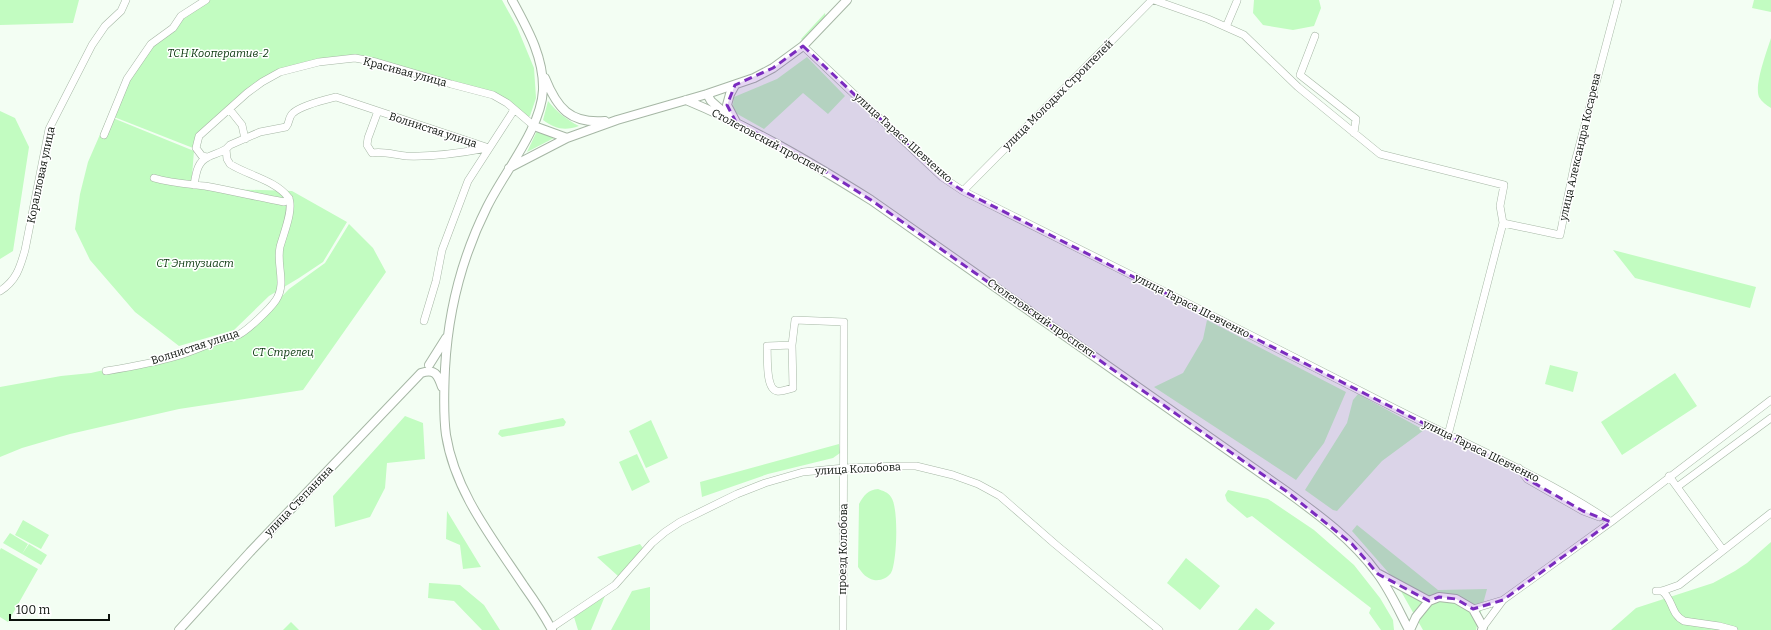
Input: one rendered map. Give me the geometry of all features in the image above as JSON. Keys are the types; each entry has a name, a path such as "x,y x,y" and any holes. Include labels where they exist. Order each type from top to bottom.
{"main road":[{"path":"507,0 520,22 535,55 539,82 534,126"},
{"path":"512,0 538,52 542,72 543,90 541,103 534,126 508,168 487,207 462,268 455,290 447,336 444,414 449,450 462,488 551,629"},
{"path":"508,168 567,138 617,120 707,94 754,78 773,68 803,46 846,0"},
{"path":"542,72 552,95 560,106 571,115 583,121 592,122 617,120"},
{"path":"735,85 730,94 727,106 736,122"},
{"path":"707,94 711,101 736,122"},
{"name":"Столетовский проспект","path":"686,100 736,122 812,163 872,200 1134,383 1325,520 1352,544 1378,574 1410,630"},
{"path":"534,126 567,138"},
{"name":"улица Степаняна","path":"428,365 447,336"},
{"path":"428,365 438,360 446,360"},
{"path":"421,373 428,371 434,373 439,378 444,394"},
{"name":"улица Степаняна","path":"179,630 250,552 421,373"},
{"path":"1378,574 1429,601"},
{"path":"1410,630 1418,613 1429,601 1439,597 1456,599 1473,608 1483,628"}],"street":[{"name":"Коралловая улица","path":"0,291 14,280 22,262 49,129 95,40 105,26 121,12 126,0"},
{"path":"104,135 127,79 151,44 173,28 181,16 206,0"},
{"path":"1153,0 1208,19 1244,35 1298,87 1380,154 1504,185 1500,206 1503,223 1448,435"},
{"name":"улица Молодых Строителей","path":"963,190 1153,0"},
{"name":"улица Александра Косарева","path":"1503,223 1560,235 1575,162 1618,0"},
{"path":"1226,27 1237,1"},
{"path":"1315,36 1300,75 1356,119 1354,134"},
{"name":"улица Тараса Шевченко","path":"803,46 942,177 963,190 1448,435 1518,467 1587,506 1611,522"},
{"name":"Красивая улица","path":"207,157 202,156 196,148 199,136 262,82 280,72 319,62 355,58 376,62 493,95 534,126"},
{"name":"Волнистая улица","path":"207,157 218,154 230,145 260,132 286,127 294,112 324,100 336,97 489,148"},
{"path":"230,110 242,125 245,139"},
{"name":"Волнистая улица","path":"424,321 436,281 442,250 468,181 514,110"},
{"name":"Волнистая улица","path":"378,111 368,138 367,145 372,153 378,152 414,155 455,154 489,148"},
{"path":"154,178 171,183 194,185 256,195 284,202 289,198 284,192 263,179 230,164 226,154 226,149"},
{"path":"194,185 197,167 207,157"},
{"name":"Волнистая улица","path":"106,371 152,363 178,356 237,335 247,329 276,300 281,287 282,276 279,254 284,230 290,214 289,198"},
{"name":"проезд Колобова","path":"792,345 795,320 844,322 842,630"},
{"path":"792,345 793,388 778,391 772,389 769,382 767,346 792,345"},
{"name":"улица Степаняна","path":"421,373 428,365"},
{"path":"1483,628 1503,600 1611,522 1669,476 1771,401"},
{"path":"1677,487 1771,418"},
{"name":"улица Колобова","path":"551,629 615,585 652,543 680,522 736,494 765,483 803,472 844,468 916,466 953,475 978,484 1000,496 1055,544 1159,630"},
{"path":"1669,476 1723,550"},
{"path":"1734,630 1719,626 1684,621 1679,618 1668,595 1659,591 1679,585 1771,512"},
{"path":"1473,608 1503,600"}],"highlighted area":[{"path":"803,46 942,177 963,191 1435,429 1518,467 1527,479 1583,511 1611,522 1503,600 1473,609 1456,599 1439,597 1429,601 1378,574 1352,544 1286,491 871,200 812,163 736,122 727,105 735,85 773,68"}],"green space":[{"path":"0,0 79,0 73,23 0,25"},
{"name":"ТСН Кооператив-2","path":"209,0 502,0 517,27 534,68 536,98 530,116 527,118 507,99 355,56 282,69 198,135 193,148 109,115 147,53 160,38 187,15"},
{"path":"1254,0 1319,0 1321,8 1314,26 1293,30 1263,25 1253,13"},
{"path":"1754,0 1771,0 1771,12 1752,8"},
{"path":"825,13 826,20 804,42 801,39"},
{"path":"1771,38 1771,108 1759,97 1758,85"},
{"path":"807,57 845,96 828,114 803,93 764,129 732,111 734,97 777,79"},
{"path":"548,101 562,115 579,126 565,129 556,127 543,120"},
{"path":"0,111 15,118 29,147 13,251 0,259"},
{"name":"СТ Энтузиаст","path":"108,116 194,151 191,188 292,191 347,222 323,262 269,296 234,330 179,346 135,312 90,260 75,229 80,194 88,162"},
{"path":"537,131 554,138 527,152"},
{"name":"СТ Стрелец","path":"349,224 373,248 386,272 303,390 179,409 70,434 22,448 0,457 0,387 61,376 91,373 237,339 245,335 289,289 325,263"},
{"path":"1613,250 1756,287 1750,308 1635,278"},
{"path":"1207,320 1346,392 1324,443 1296,480 1154,387 1183,373 1203,339"},
{"path":"1550,365 1578,372 1573,392 1545,384"},
{"path":"1675,373 1697,406 1622,455 1601,422"},
{"path":"1358,394 1424,430 1382,461 1337,511 1333,510 1305,490 1347,423 1353,400"},
{"path":"405,416 423,423 425,459 387,463 385,488 370,517 335,527 333,496"},
{"path":"563,418 566,422 564,426 502,437 498,434 500,430"},
{"path":"651,420 668,458 646,468 629,431"},
{"path":"839,444 840,453 833,458 768,474 702,497 700,482"},
{"path":"637,454 650,482 632,491 619,462"},
{"path":"878,489 888,494 894,503 896,547 891,573 884,579 874,580 863,574 858,567 859,504 872,490"},
{"path":"1228,490 1268,499 1314,530 1354,565 1380,598 1393,620 1394,630 1381,630 1369,613 1371,608 1252,516 1247,518 1227,501 1225,495"},
{"path":"447,511 481,567 463,569 460,545 446,539"},
{"path":"23,520 49,535 41,549 15,535"},
{"path":"1357,525 1438,590 1487,589 1476,630 1423,630 1394,579 1352,531"},
{"path":"10,533 28,544 22,554 3,543"},
{"path":"1771,542 1771,630 1611,630 1636,608 1713,583 1735,571 1747,563"},
{"path":"29,544 47,555 41,565 22,554"},
{"path":"640,544 643,548 618,576 597,557"},
{"path":"1,548 38,569 8,622 0,617"},
{"path":"1186,558 1220,586 1200,610 1167,583"},
{"path":"429,583 460,585 484,605 500,630 482,630 454,601 428,598"},
{"path":"650,587 650,630 611,630 632,591"},
{"path":"605,596 591,630 578,630 574,617"},
{"path":"1256,608 1275,623 1269,630 1238,630"},
{"path":"291,622 299,630 283,630"}]}
